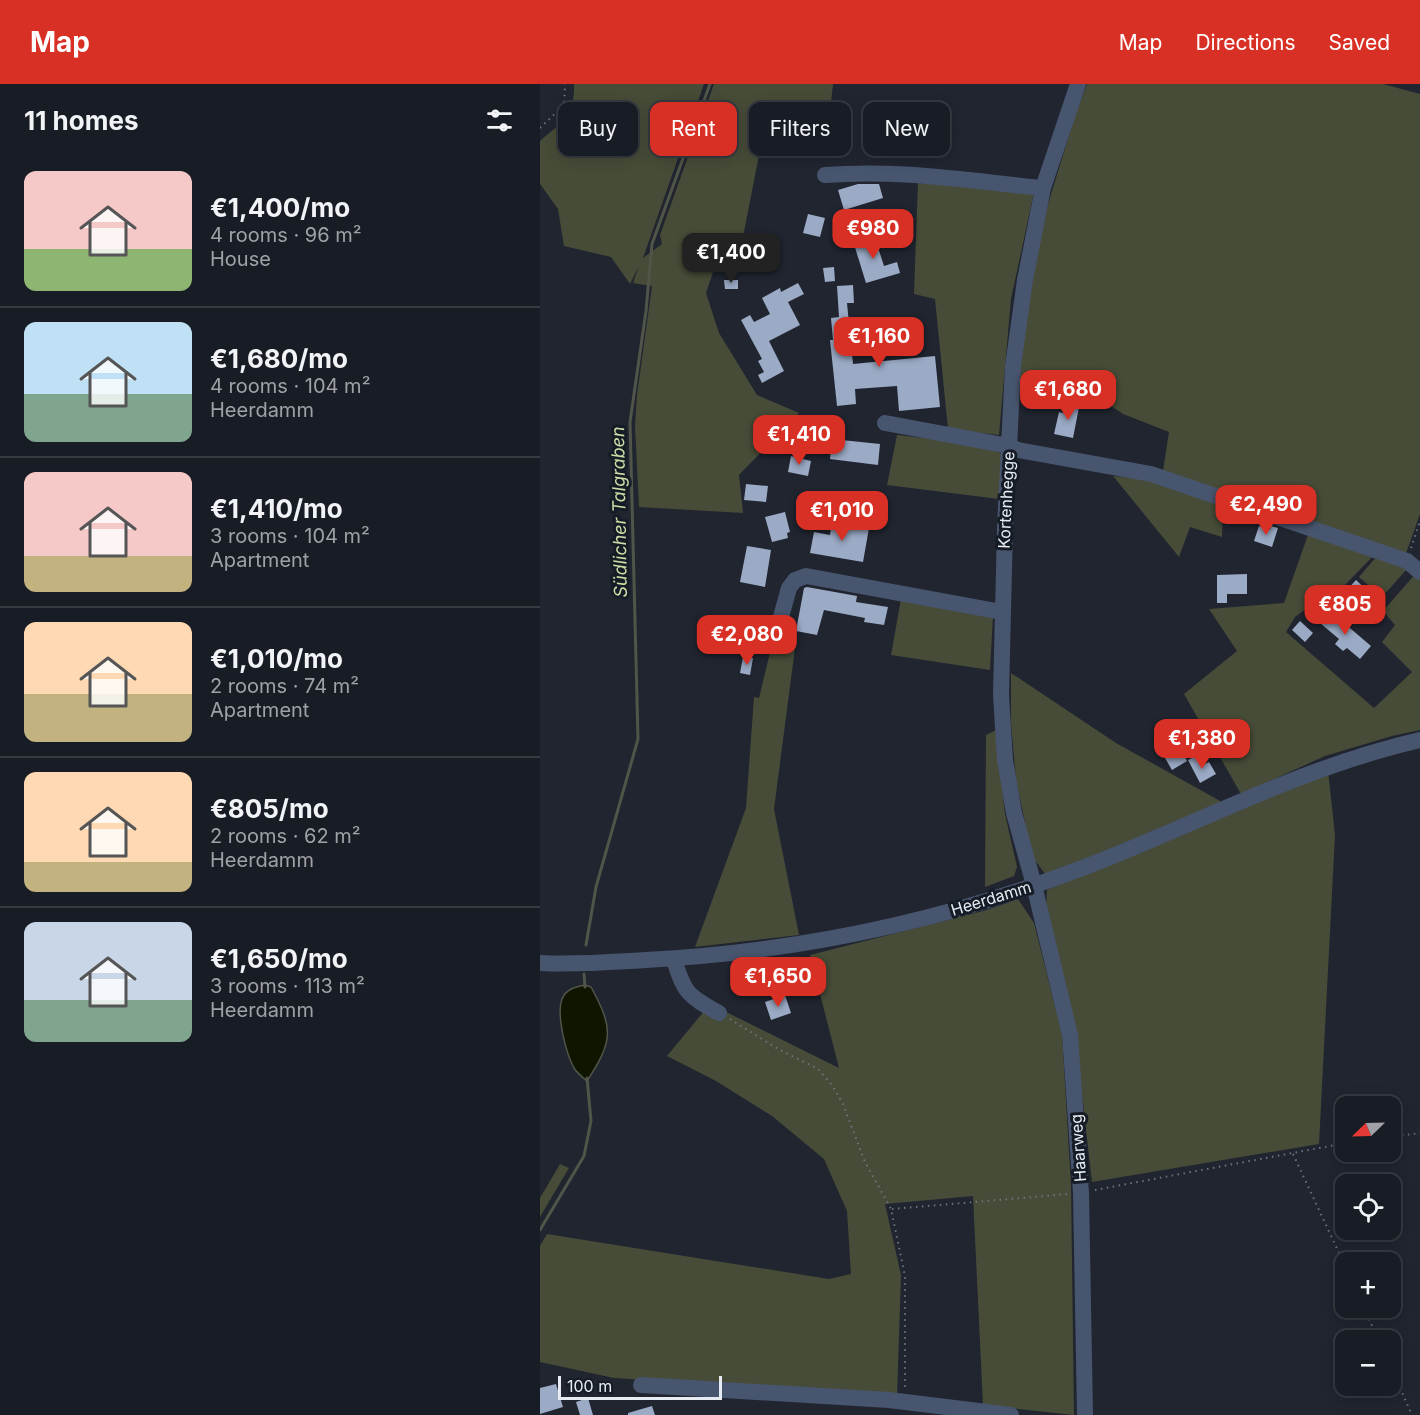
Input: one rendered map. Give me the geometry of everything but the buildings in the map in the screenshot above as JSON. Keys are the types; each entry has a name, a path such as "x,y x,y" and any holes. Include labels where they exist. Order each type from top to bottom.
{"street":[{"name":"Kortenhegge","path":"1034,885 1014,813 1005,760 1000,695 1013,366 1025,280 1043,188 1078,84"},
{"path":"825,175 865,172 1043,188"},
{"path":"885,423 1151,474 1407,561 1420,572"},
{"path":"776,635 789,588 795,580 806,576 1002,612"},
{"name":"Heerdamm","path":"540,963 674,959 760,951 856,934 984,901 1034,885 1085,867 1318,770 1420,740"},
{"name":"Haarweg","path":"1034,885 1070,1035 1081,1193 1084,1415"},
{"path":"674,959 681,984 697,1001 719,1013"},
{"path":"641,1385 904,1402 1011,1415"}],"path":[{"path":"540,128 564,105 565,84"},
{"path":"1407,561 1420,521"},
{"path":"719,1013 778,1049 818,1069 832,1085 843,1104 865,1162 891,1209 905,1275 904,1402"},
{"path":"1401,1136 1420,1133"},
{"path":"891,1209 1081,1193 1335,1145"},
{"path":"1293,1154 1339,1252"},
{"path":"1401,1390 1412,1415"}],"shaded area":[{"path":"574,84 704,84 698,102 650,102 650,156 679,156 643,258 662,244 660,235 688,156 737,156 737,102 708,102 714,84 833,84 831,102 749,102 749,156 759,156 742,242 722,245 706,293 719,333 757,395 799,413 739,475 743,513 639,507 635,426 652,286 633,283 639,266 630,284 611,257 564,246 558,209 540,184 540,141 558,126 558,156 638,156 638,102 572,102"},
{"path":"1087,84 1383,84 1420,94 1420,514 1405,556 1163,471 1169,432 1123,414 1101,399 1017,382 1041,227"},
{"path":"918,183 1034,192 1011,299 999,435 948,429 935,299 914,294"},
{"path":"897,435 993,446 1002,455 999,499 887,485"},
{"path":"1113,476 1150,480 1223,504 1222,537 1190,527 1179,557"},
{"path":"1309,532 1376,553 1342,588 1316,601 1295,617 1286,632 1374,708 1412,672 1382,642 1395,625 1383,611 1417,572 1420,575 1420,730 1325,756 1241,794 1184,694 1237,651 1209,609 1284,603"},
{"path":"1377,556 1407,569 1382,597 1359,577"},
{"path":"901,599 993,616 990,670 891,655"},
{"path":"772,644 795,648 774,809 799,935 695,947 746,808 754,697 759,698"},
{"path":"1011,673 1116,743 1222,802 1045,874 1032,856 1016,780 1011,723"},
{"path":"996,730 1005,814 1017,867 1014,876 985,887 986,735"},
{"path":"1328,771 1335,835 1319,1144 1092,1182 1075,1034 1046,910 1047,890"},
{"path":"1018,899 1034,923 1062,1034 1071,1185 1074,1415 983,1405 973,1196 885,1204 901,1275 897,1397 614,1378 540,1362 540,1246 547,1234 829,1279 851,1274 847,1211 824,1159 772,1116 716,1081 667,1056 710,1004 839,1068 810,955 987,910"},
{"path":"585,985 591,987 607,1025 606,1045 587,1081 577,1072 571,1061 565,1044 560,1014 562,999 566,993"},
{"path":"560,1164 569,1168 540,1217 540,1198"}],"waterway":[{"name":"Südlicher Talgraben","path":"586,945 596,887 638,739 630,422 646,311 652,244 710,84"},
{"name":"Südlicher Talgraben","path":"584,974 585,987"},
{"name":"Südlicher Talgraben","path":"540,1230 584,1156 591,1121 587,1078"}]}
